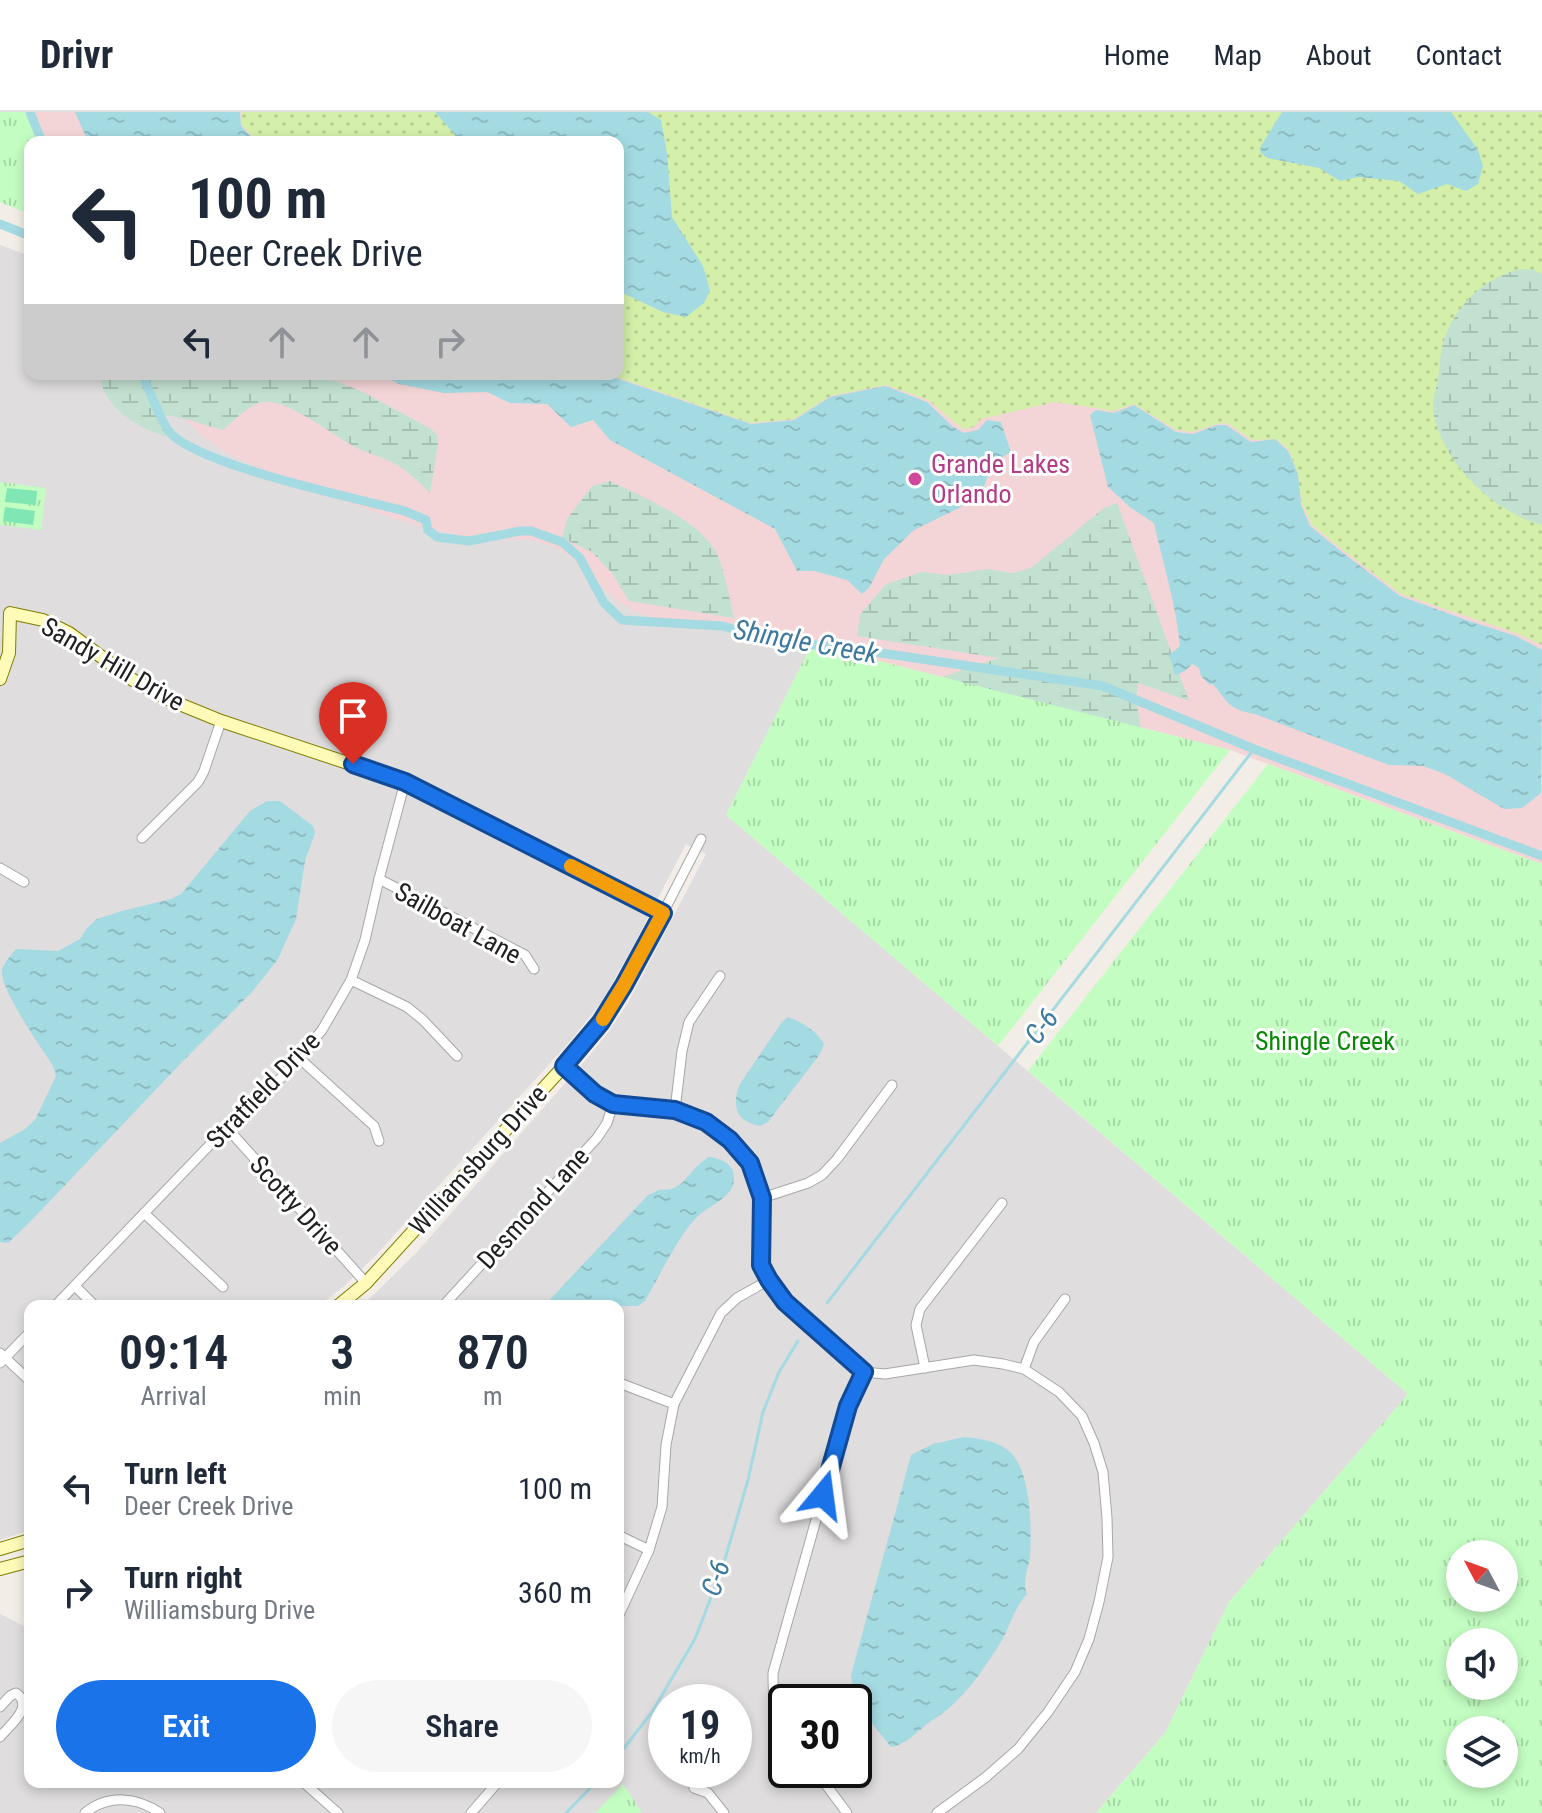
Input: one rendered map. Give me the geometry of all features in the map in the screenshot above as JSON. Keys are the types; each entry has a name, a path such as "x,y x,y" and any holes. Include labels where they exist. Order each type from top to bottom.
{"street":[{"path":"0,679 9,653 5,613"},
{"name":"Sandy Hill Drive","path":"5,613 43,620 69,633 133,680 172,701 221,721 405,782 663,913"},
{"path":"142,838 198,782 221,721"},
{"name":"Stratfield Drive","path":"61,1300 249,1104 281,1078 322,1030 351,980 365,940 405,782"},
{"name":"Williamsburg Drive","path":"345,1300 366,1283 601,1022 624,985 701,839"},
{"path":"0,868 24,882"},
{"name":"Sailboat Lane","path":"379,879 525,955 534,969"},
{"path":"675,1110 689,1022 720,976"},
{"path":"351,980 407,1007 457,1056"},
{"path":"299,1058 374,1126 379,1141"},
{"path":"564,1066 595,1094 613,1104 675,1110 706,1122 730,1140 750,1163 762,1198 761,1265 769,1280 785,1302 864,1372 885,1374 974,1360 1003,1364 1024,1369 1059,1392 1082,1416 1103,1472 1107,1518 1108,1557 1089,1639 1075,1672 1018,1749 937,1813"},
{"path":"762,1198 808,1183 822,1175 892,1085"},
{"name":"Desmond Lane","path":"448,1300 597,1138 607,1123 613,1104"},
{"name":"Scotty Drive","path":"227,1128 366,1283"},
{"path":"925,1368 916,1325 920,1309 1002,1203"},
{"path":"144,1213 223,1287"},
{"path":"624,1604 649,1550 662,1507 666,1445 674,1404 721,1313 737,1298 769,1280"},
{"path":"75,1286 89,1300"},
{"path":"1024,1369 1034,1342 1065,1299"},
{"path":"24,1338 2,1358 24,1376"},
{"path":"773,1684 773,1673 848,1406 864,1372"},
{"path":"624,1385 674,1404"},
{"path":"624,1538 649,1550"},
{"path":"0,1549 24,1542"},
{"path":"0,1569 24,1563"},
{"path":"0,1707 16,1693 24,1701"},
{"path":"0,1737 24,1706"},
{"path":"310,1788 338,1813"},
{"path":"471,1813 493,1788"},
{"path":"694,1788 708,1793 724,1813"},
{"path":"828,1788 847,1813"},
{"path":"85,1813 112,1800 126,1799 146,1803 160,1813"}],"shaded area":[{"name":"Grande Lakes Orlando","path":"32,112 1542,112 1542,864 1230,750 812,644 653,618 631,610 616,600 570,557 554,547 532,540 466,538 400,521 246,462 202,436 178,414 150,380 624,380 624,136 39,136"},
{"path":"0,245 24,254 24,380 289,380 812,644 726,815 1408,1394 1229,1602 1165,1733 1096,1813 0,1813 0,1614 24,1626 24,1788 624,1788 624,1300 368,1300 417,1252 610,1030 628,1003 706,854 686,844 603,1000 572,1039 376,1255 326,1300 24,1300 24,1532 0,1540"}],"green space":[{"path":"0,112 32,112 39,136 24,136 24,212 0,202"},
{"path":"241,112 1542,112 1542,645 1516,633 1401,594 1312,525 1302,504 1298,474 1289,450 1276,439 1252,440 1227,423 1193,432 1176,430 1134,404 1114,411 1055,402 981,419 974,427 963,429 928,400 886,385 830,396 794,419 750,423 624,380 624,136 252,136 242,125"},
{"path":"1532,269 1542,274 1542,525 1506,509 1474,484 1449,452 1433,412 1442,347 1456,315 1481,287 1492,280 1516,270"},
{"path":"101,380 336,381 365,393 437,435 430,493 397,465 357,448 297,412 273,402 252,406 223,430 180,418 157,416 159,423 180,438 158,434 136,424 112,403"},
{"path":"610,481 682,518 706,538 721,564 734,618 629,601 612,573 592,552 562,538 567,519 592,486"},
{"path":"0,482 46,488 41,530 0,525"},
{"path":"7,488 37,491 36,505 5,502"},
{"path":"1117,503 1189,701 1138,683 1136,700 1142,735 870,701 999,658 857,636 860,615 885,585 921,572 948,575 988,569 1012,573 1031,568 1104,508"},
{"path":"5,507 35,511 33,525 3,521"},
{"name":"Shingle Creek","path":"812,644 1230,750 998,1046 726,815"},
{"name":"Shingle Creek","path":"1268,764 1542,864 1542,1813 1096,1813 1165,1733 1229,1602 1408,1394 1028,1071"},
{"path":"624,1786 642,1813 595,1813"}],"water":[{"path":"75,112 240,112 241,126 250,136 85,136"},
{"path":"435,112 648,112 661,120 672,217 703,266 710,290 704,303 686,317 663,312 624,294 624,136 456,136"},
{"path":"1282,112 1451,112 1478,150 1483,166 1478,184 1466,191 1447,184 1418,194 1399,181 1358,177 1340,181 1319,168 1267,158 1260,152 1261,146"},
{"path":"391,380 622,380 751,424 794,420 830,397 885,386 927,402 964,433 978,430 987,420 1001,422 1011,452 997,460 990,469 982,493 914,530 884,559 869,588 862,594 847,580 814,571 797,571 775,529 610,440 593,420 571,427 547,404 510,403 487,392 444,393"},
{"path":"1134,405 1176,432 1193,434 1226,425 1251,442 1275,439 1288,451 1298,474 1301,505 1310,526 1343,553 1400,596 1516,636 1542,650 1541,793 1522,808 1504,809 1445,774 1423,766 1389,765 1240,710 1230,705 1213,684 1210,685 1201,676 1199,668 1192,664 1176,675 1168,656 1180,646 1178,630 1154,523 1108,487 1090,415 1096,410 1114,413"},
{"path":"267,801 280,801 313,826 315,833 305,861 296,919 278,959 252,992 29,1223 8,1243 0,1242 0,1143 35,1120 56,1076 7,991 2,970 6,962 16,949 58,951 80,939 97,919 181,894 250,811"},
{"path":"788,1017 809,1028 824,1044 820,1054 768,1122 760,1126 752,1124 745,1121 738,1111 737,1092"},
{"path":"708,1157 722,1160 732,1169 733,1185 726,1196 690,1225 645,1301 638,1306 624,1306 624,1300 550,1300 648,1195 672,1189"},
{"path":"964,1437 989,1441 1006,1449 1018,1462 1029,1502 1031,1532 1025,1580 1027,1594 995,1651 963,1695 910,1738 891,1747 872,1723 872,1684 853,1684 851,1675 911,1455 933,1444"}],"waterway":[{"name":"Shingle Creek","path":"30,112 40,136"},
{"path":"0,224 24,234"},
{"name":"Shingle Creek","path":"144,380 168,430 183,443 208,455 278,479 405,511 426,520 428,530 437,537 469,541 531,531 562,542 580,558 604,603 622,620 722,626 780,641 1103,686 1254,749 1542,856"},
{"name":"C-6","path":"827,1303 1254,749"},
{"name":"C-6","path":"624,1748 652,1712 695,1639 723,1566 748,1480 763,1412 779,1372 798,1341"},
{"name":"C-6","path":"566,1813 590,1788"}],"slow traffic":[{"path":"571,866 663,913 603,1019"}],"place":[{"name":"Grande Lakes Orlando","path":"915,479"}],"route":[{"path":"353,764 405,782 663,913 601,1022 564,1066 595,1094 613,1104 675,1110 706,1122 730,1140 750,1163 762,1198 761,1265 769,1280 785,1302 864,1372 848,1406 823,1495"}]}
